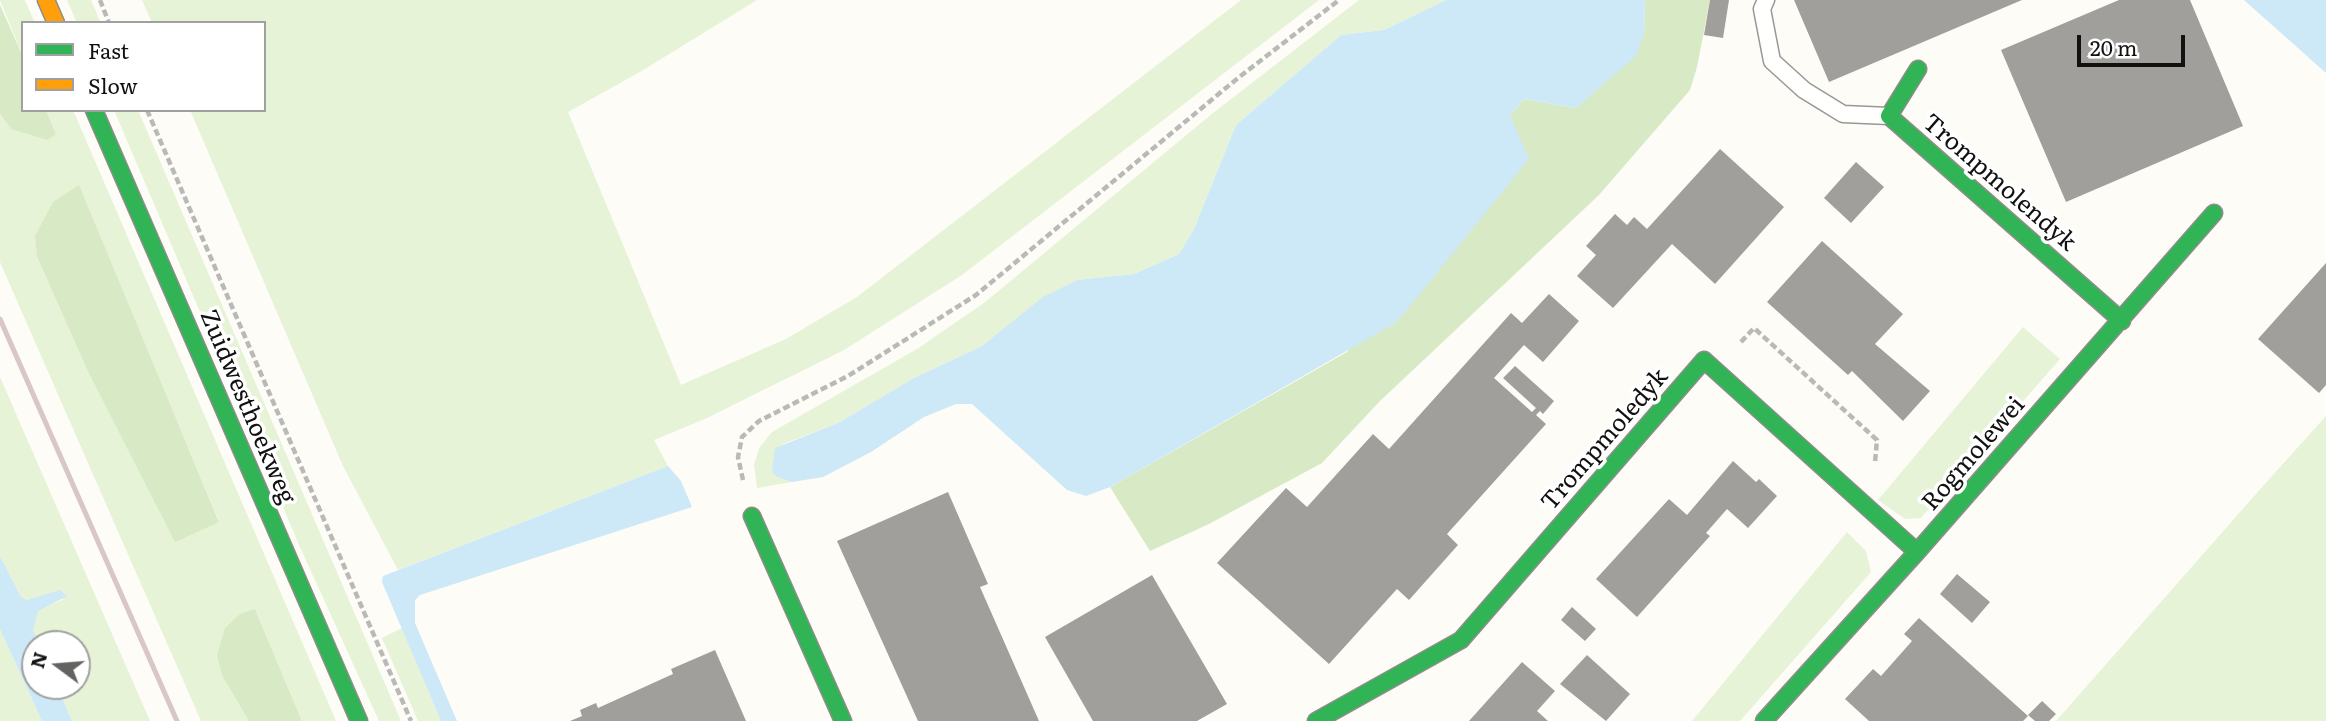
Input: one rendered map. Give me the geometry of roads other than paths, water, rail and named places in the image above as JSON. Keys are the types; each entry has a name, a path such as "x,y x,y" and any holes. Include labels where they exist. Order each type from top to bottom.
{"street":[{"path":"46,0 55,21"},
{"name":"Trompmolendyk","path":"1918,69 1889,116 2122,321"},
{"name":"Zuidwesthoekweg","path":"95,112 359,721"},
{"name":"Rogmolewei","path":"1764,721 2122,321 2214,213"},
{"name":"Trompmoledyk","path":"1316,721 1461,640 1704,360 1917,552"},
{"path":"752,516 843,721"}],"lane":[{"path":"1766,0 1762,9 1772,61 1804,90 1843,114 1889,116"}],"water":[{"path":"1446,0 1645,0 1644,34 1636,56 1576,108 1524,99 1510,115 1529,159 1397,322 1110,487 1086,496 1067,490 972,404 956,404 924,417 871,452 823,477 792,482 777,477 772,471 775,448 838,423 914,378 982,346 1043,297 1077,280 1134,274 1179,254 1194,229 1236,125 1341,35 1384,30"},
{"path":"2244,0 2326,0 2326,73"},
{"path":"668,466 681,481 692,507 420,595 415,600 415,623 457,721 441,721 382,582 383,576"},
{"path":"0,556 21,597 27,600 60,590 67,596 38,611 33,630 21,630 21,675 0,629"},
{"path":"32,700 63,700 72,721 42,721"}],"railway":[{"path":"0,319 177,721"}]}
